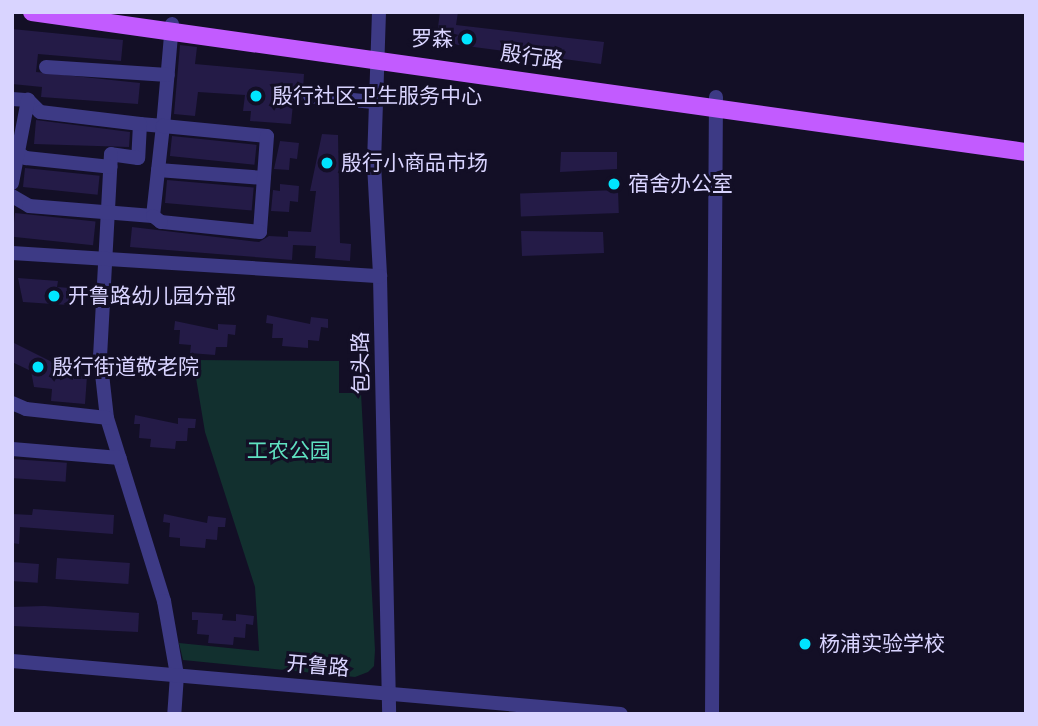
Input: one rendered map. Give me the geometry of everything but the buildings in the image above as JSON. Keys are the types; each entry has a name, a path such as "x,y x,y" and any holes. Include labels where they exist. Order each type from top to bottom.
{"main road":[{"name":"殷行路","path":"32,12 375,52 715,102 1026,152"},
{"name":"殷行路","path":"99,12 172,28 190,40 375,52"},
{"name":"殷行路","path":"715,102 1026,139"}],"street":[{"name":"包头路","path":"379,12 374,102 390,693 388,714"},
{"path":"153,216 172,28"},
{"path":"46,66 168,75"},
{"path":"310,96 374,102"},
{"path":"12,99 28,100 40,112 267,136 260,232 161,222 153,216 107,210 29,206 12,196"},
{"path":"12,183 28,100"},
{"path":"712,714 715,102"},
{"path":"139,124 138,158 111,154 100,356 107,418 164,601 177,675 174,714"},
{"path":"16,152 111,167"},
{"path":"158,170 264,178"},
{"path":"12,253 380,276"},
{"path":"12,403 26,409 107,418"},
{"path":"12,450 121,458"},
{"name":"开鲁路","path":"12,661 621,714"}],"green space":[{"name":"工农公园","path":"193,360 339,361 339,393 361,393 375,650 374,666 368,672 355,677 183,660 179,643 259,651 255,587 205,432"}],"place":[{"name":"罗森","path":"467,39"},
{"name":"殷行社区卫生服务中心","path":"256,96"},
{"name":"殷行小商品市场","path":"327,163"},
{"name":"宿舍办公室","path":"614,184"},
{"name":"开鲁路幼儿园分部","path":"54,296"},
{"name":"殷行街道敬老院","path":"38,367"},
{"name":"杨浦实验学校","path":"805,644"}]}
